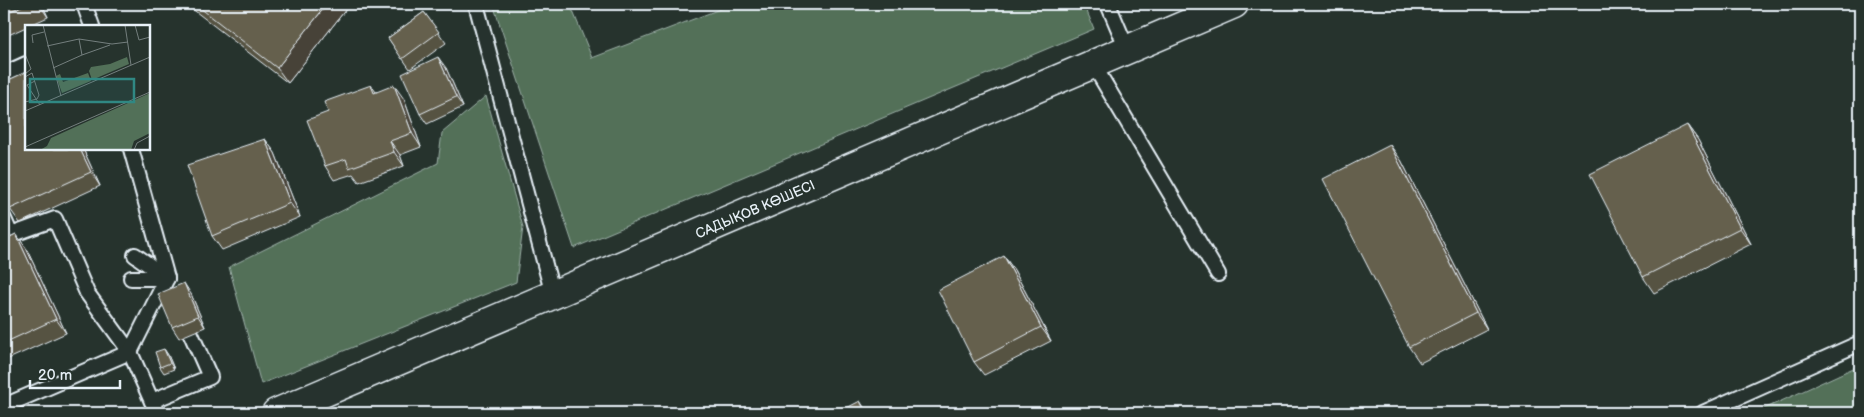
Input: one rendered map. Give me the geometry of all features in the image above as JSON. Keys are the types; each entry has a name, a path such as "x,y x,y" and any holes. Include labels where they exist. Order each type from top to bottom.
{"street":[{"name":"САДЫҚОВ КӨШЕСІ","path":"276,413 1234,4"}],"lane":[{"path":"84,4 92,25"},
{"path":"476,4 553,296"},
{"path":"1108,4 1127,50"},
{"path":"4,74 25,64"},
{"path":"1093,64 1218,274"},
{"path":"4,406 130,352 167,278 131,150"},
{"path":"4,219 7,236 54,219 87,294 130,352 154,407 210,377 191,334"},
{"path":"135,255 167,278"},
{"path":"131,278 167,278"},
{"path":"1703,413 1860,343"}],"green space":[{"path":"493,4 570,4 592,58 733,4 1084,4 1094,29 574,248"},
{"path":"486,96 523,227 516,282 261,384 229,267 438,163 442,133"},
{"path":"1860,365 1860,413 1755,413"}],"building":[{"path":"4,4 26,4 4,14"},
{"path":"195,4 327,4 277,68"},
{"path":"424,12 439,32 402,59 388,38"},
{"path":"438,57 456,97 420,114 402,74"},
{"path":"25,72 25,150 80,150 91,172 10,209 4,195 4,82"},
{"path":"371,85 374,93 394,85 412,133 390,141 394,152 349,168 346,159 325,166 307,120 328,112 324,102"},
{"path":"1687,125 1740,228 1643,277 1590,174"},
{"path":"265,139 290,203 212,236 187,165"},
{"path":"1390,145 1476,313 1409,347 1323,179"},
{"path":"16,234 56,319 4,343 4,240"},
{"path":"1004,256 1041,327 974,362 938,290"},
{"path":"184,283 198,316 172,327 158,294"},
{"path":"164,349 170,363 160,367 155,352"},
{"path":"860,401 866,413 837,413"}]}
